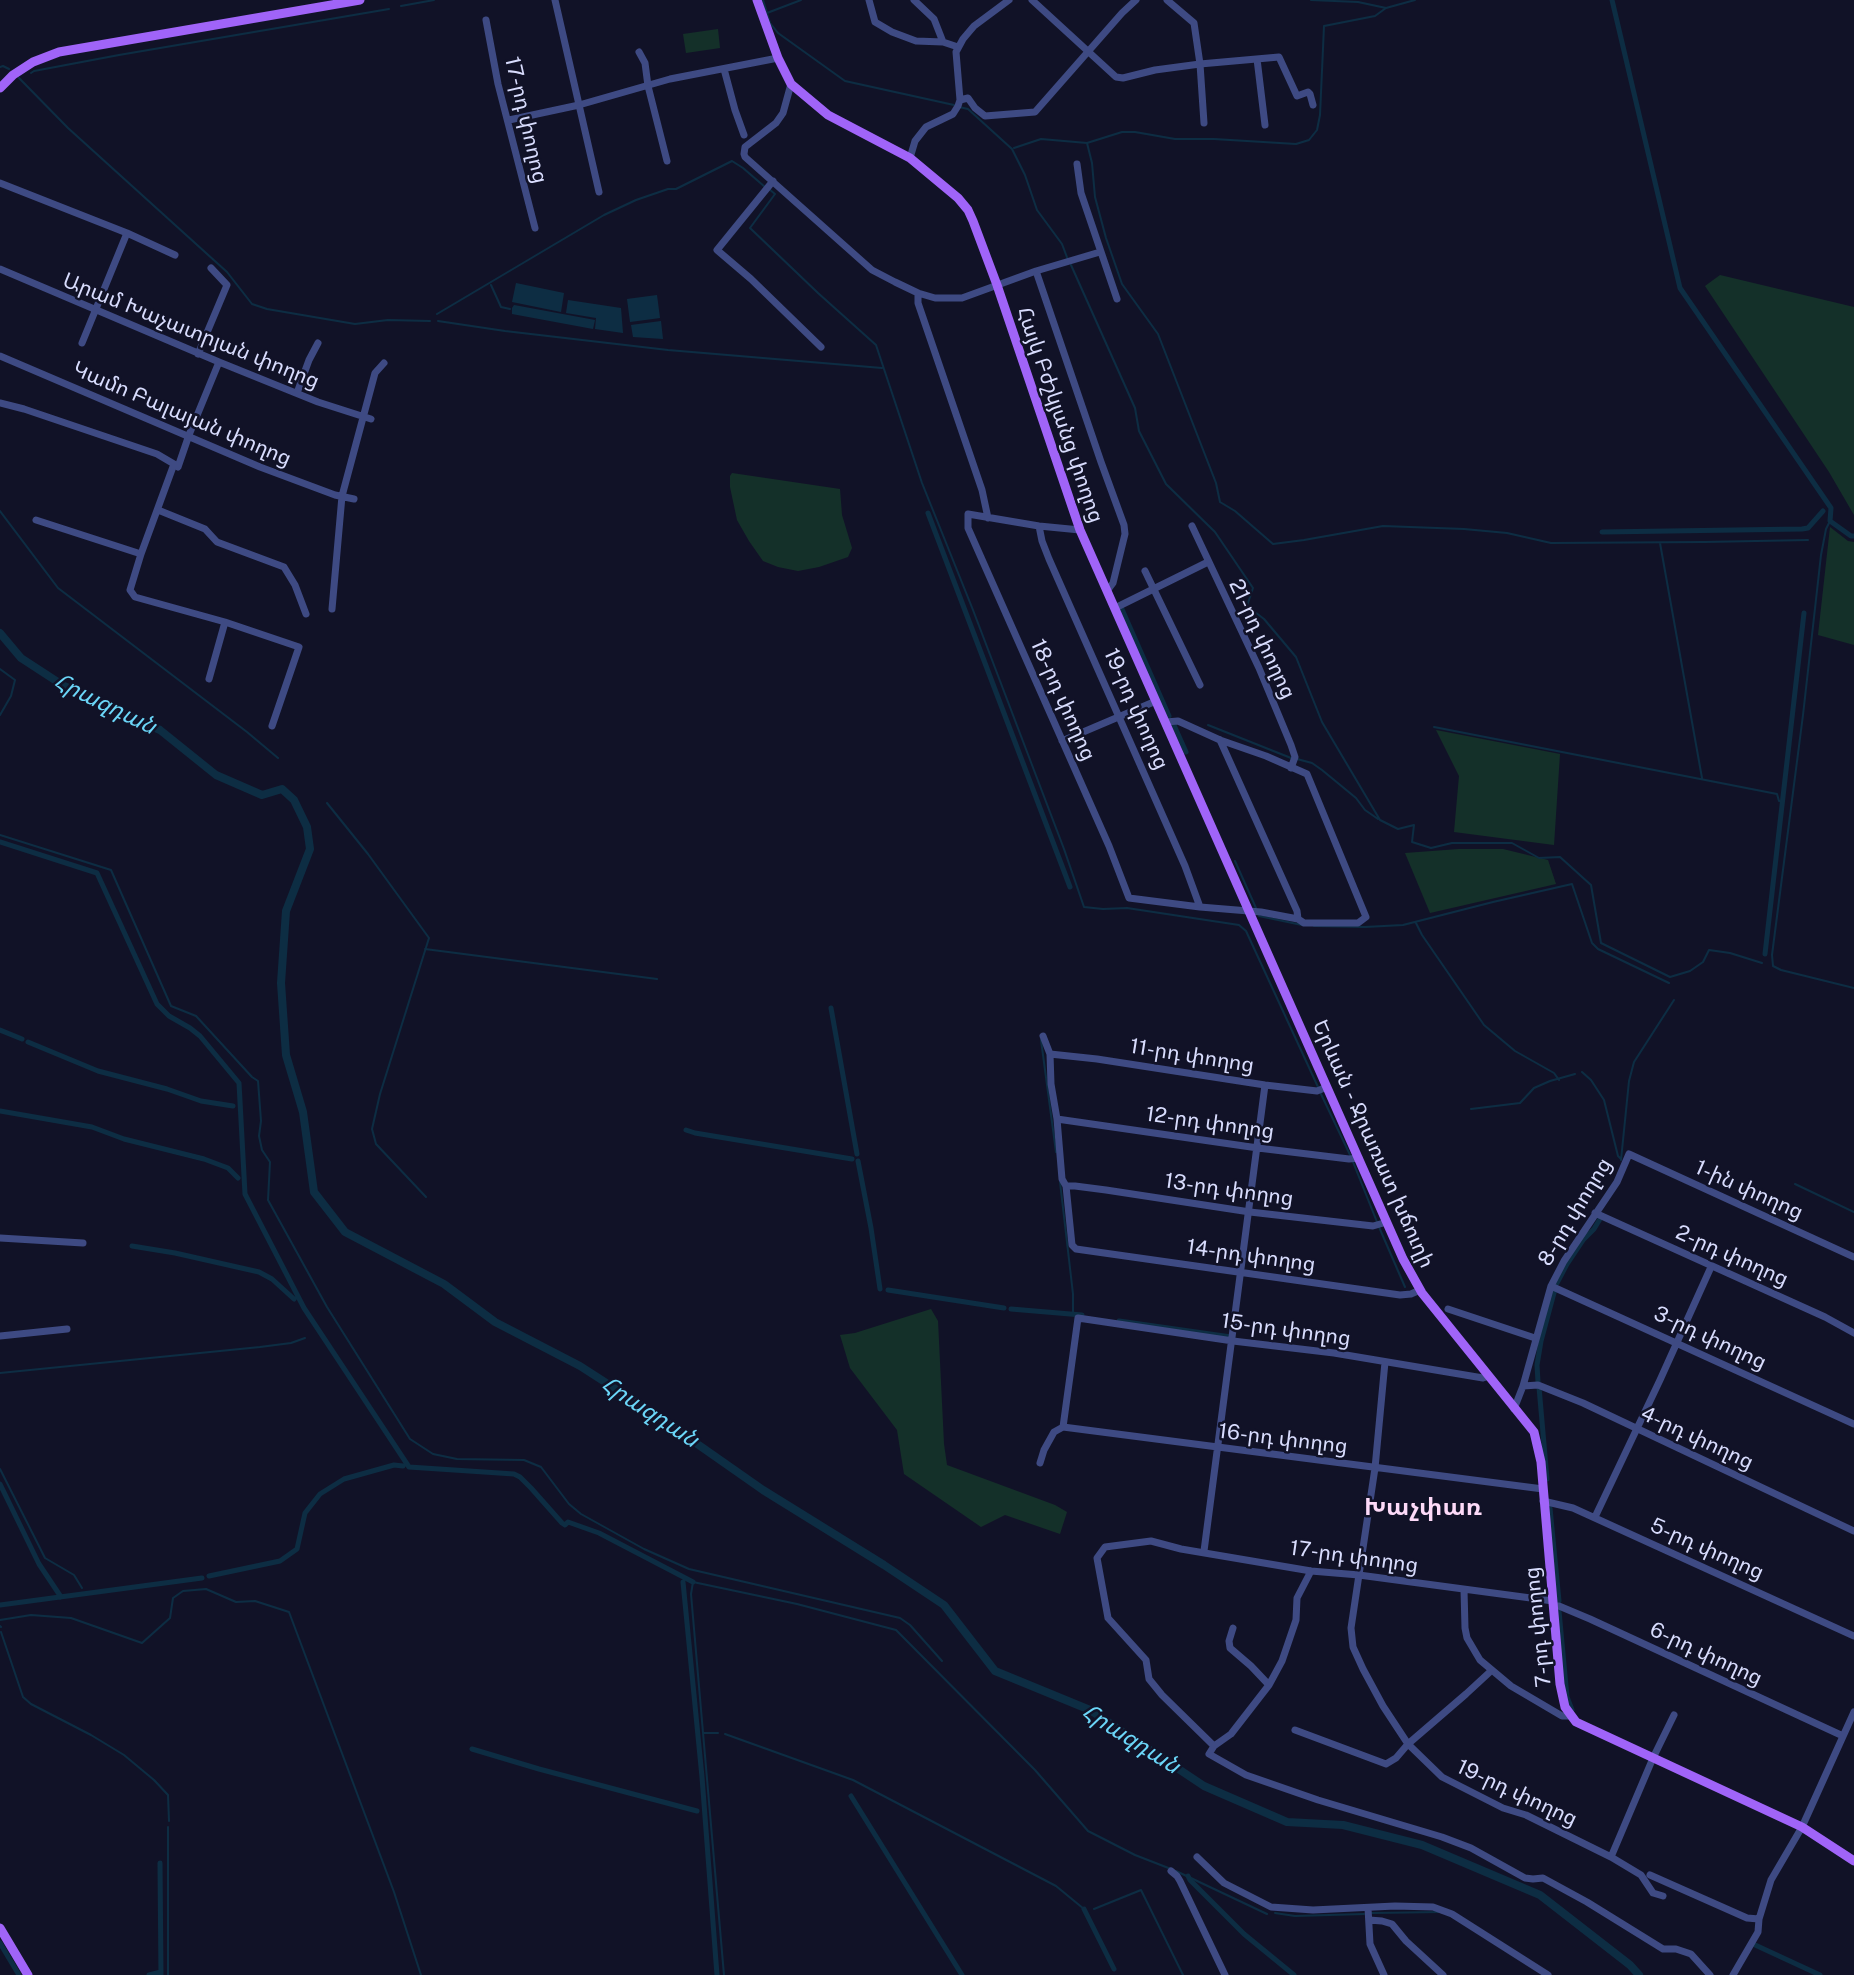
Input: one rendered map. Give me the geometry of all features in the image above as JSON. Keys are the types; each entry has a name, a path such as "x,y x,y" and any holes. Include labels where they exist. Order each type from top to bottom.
{"main road":[{"path":"0,88 33,62 59,52 360,0"},
{"name":"Հայկ Բժշկյանց փողոց","path":"757,0 778,58 791,84 828,115 910,158 968,210 997,285 1080,530 1250,912"},
{"name":"Երևան - Ջրառատ խճուղի","path":"1250,912 1323,1088 1403,1259 1420,1290 1514,1409"},
{"name":"7-րդ փողոց","path":"1514,1409 1534,1432 1541,1462 1560,1684 1565,1707 1571,1716"},
{"path":"1571,1716 1576,1722 1802,1827 1854,1861"},
{"path":"0,1927 28,1975"}],"street":[{"path":"555,0 599,192"},
{"path":"869,0 875,22 892,32 916,41 943,42 958,47"},
{"path":"914,0 933,19 943,42"},
{"path":"910,158 915,141 926,127 956,111 960,100 956,52 963,39 974,26 1009,0"},
{"path":"1032,0 1116,77 1200,64 1279,57 1297,96 1308,92 1313,105"},
{"path":"960,100 968,98 985,116 1035,111 1136,0"},
{"path":"1167,0 1194,23 1204,123"},
{"name":"17-րդ փողոց","path":"486,20 498,85 536,228"},
{"path":"639,52 645,63 648,86 667,160"},
{"path":"509,120 670,79 778,58"},
{"path":"1257,59 1265,125"},
{"path":"724,69 744,135"},
{"path":"791,84 783,113 776,123 745,147 746,157 872,270 918,293 935,298 962,298 1036,271 1100,252"},
{"path":"1077,164 1082,193 1117,299"},
{"path":"774,181 717,250 821,347"},
{"path":"0,183 175,255"},
{"path":"82,343 127,233"},
{"path":"198,354 227,285 211,268"},
{"name":"Արամ Խաչատրյան փողոց","path":"0,270 317,402 367,418"},
{"path":"1036,271 1124,525 1125,534 1113,583 1107,591"},
{"path":"918,293 918,303 982,490 988,517 1080,530"},
{"path":"297,393 318,343"},
{"name":"Կամո Բալայան փողոց","path":"0,356 270,471 354,499"},
{"path":"0,403 157,454 178,467 219,362"},
{"path":"332,609 342,496 367,418 375,373 384,363"},
{"path":"174,464 130,590 132,595 146,600 225,622 299,647 272,726"},
{"path":"158,510 205,529 217,542 284,566 306,614"},
{"name":"18-րդ փողոց","path":"988,517 968,514 968,528 1109,846 1129,898 1200,907"},
{"path":"36,520 141,554"},
{"name":"19-րդ փողոց","path":"1039,526 1049,559 1185,866 1200,907"},
{"name":"21-րդ փողոց","path":"1192,526 1292,745 1295,757 1291,768"},
{"path":"1115,608 1208,562"},
{"path":"1144,571 1200,685"},
{"path":"209,680 225,622"},
{"path":"1062,741 1156,701"},
{"path":"1166,722 1178,721 1307,774 1366,917 1358,923 1304,923 1298,919 1261,912 1200,907"},
{"path":"1220,740 1292,899 1298,919"},
{"path":"1043,1036 1050,1054 1062,1179 1066,1186"},
{"name":"11-րդ փողոց","path":"1050,1054 1265,1085 1323,1088"},
{"path":"1203,1551 1265,1085"},
{"name":"12-րդ փողոց","path":"1057,1119 1355,1159"},
{"name":"8-րդ փողոց","path":"1514,1409 1551,1286 1564,1261 1617,1182 1629,1154"},
{"name":"1-ին փողոց","path":"1629,1154 1854,1257"},
{"name":"13-րդ փողոց","path":"1066,1186 1373,1226 1387,1222"},
{"name":"14-րդ փողոց","path":"1066,1186 1072,1245 1076,1249 1400,1294 1411,1294 1420,1290"},
{"name":"2-րդ փողոց","path":"1595,1213 1854,1333"},
{"path":"0,1238 83,1243"},
{"path":"1595,1517 1711,1267"},
{"name":"3-րդ փողոց","path":"1551,1286 1854,1424"},
{"path":"1448,1310 1535,1338"},
{"name":"15-րդ փողոց","path":"1063,1427 1078,1318 1489,1377"},
{"path":"0,1336 66,1329"},
{"name":"19-րդ փողոց","path":"1385,1362 1375,1468 1351,1628 1353,1647 1383,1706 1408,1744 1443,1777 1503,1808 1526,1815 1611,1857 1640,1875 1653,1893 1664,1896"},
{"name":"4-րդ փողոց","path":"1523,1386 1538,1385 1552,1390 1854,1531"},
{"path":"1040,1463 1054,1432 1063,1427"},
{"name":"16-րդ փողոց","path":"1063,1427 1543,1489"},
{"name":"5-րդ փողոց","path":"1543,1501 1573,1507 1854,1636"},
{"name":"17-րդ փողոց","path":"1214,1745 1162,1695 1149,1679 1146,1660 1108,1618 1097,1558 1105,1547 1151,1541 1181,1549 1311,1571 1359,1575 1553,1603"},
{"path":"1311,1571 1297,1598 1296,1620 1282,1661 1269,1685 1231,1734 1214,1745 1209,1754 1246,1774 1318,1800 1471,1848 1525,1878 1543,1878 1663,1949 1676,1949 1691,1954 1710,1975"},
{"path":"1464,1590 1463,1614 1467,1638 1480,1660 1511,1686 1562,1716 1571,1716"},
{"name":"6-րդ փողոց","path":"1553,1603 1843,1736"},
{"path":"1233,1628 1230,1648 1269,1685"},
{"path":"1295,1730 1386,1764 1396,1758 1408,1744 1492,1670"},
{"path":"1733,1975 1758,1932 1759,1919 1772,1880 1802,1827 1854,1712"},
{"path":"1611,1857 1674,1715"},
{"path":"1197,1857 1224,1883 1271,1908 1312,1910 1433,1907 1452,1914 1548,1975"},
{"path":"1171,1871 1180,1881 1225,1975"},
{"path":"1650,1875 1747,1919 1759,1919"},
{"path":"1368,1908 1370,1944 1384,1975"},
{"path":"1369,1920 1392,1924 1406,1941 1443,1975"}],"green space":[{"path":"718,29 720,48 686,53 683,34"},
{"path":"1720,275 1854,307 1854,515 1829,472 1705,286"},
{"path":"732,473 840,489 842,515 852,548 848,557 798,571 763,561 737,520 730,487"},
{"path":"1830,527 1848,541 1854,542 1854,645 1818,635"},
{"path":"1436,730 1560,754 1554,845 1454,832 1459,776"},
{"path":"1503,849 1548,860 1556,884 1430,913 1405,853"},
{"path":"931,1309 938,1321 947,1465 1055,1505 1067,1512 1060,1534 1005,1515 981,1527 904,1474 897,1430 850,1368 840,1335 855,1333"}],"water":[{"path":"516,283 564,293 561,312 512,302"},
{"path":"657,295 660,318 630,322 627,299"},
{"path":"568,300 621,308 623,333 595,329 596,318 566,313"},
{"path":"514,305 595,320 593,329 512,314"},
{"path":"661,321 663,339 633,337 631,325"}],"waterway":[{"path":"401,6 434,0"},
{"path":"763,0 770,23 778,33 845,81 954,105"},
{"path":"767,13 801,0"},
{"path":"1311,0 1358,2 1386,8"},
{"path":"1014,148 1041,139 1087,143 1122,132 1175,139 1296,144 1309,140 1317,130 1320,115 1324,26 1375,16 1386,8 1415,0"},
{"path":"1612,0 1680,288 1831,508 1830,521 1854,536"},
{"path":"31,73 119,55 389,9"},
{"path":"0,67 9,69"},
{"path":"19,78 68,128 227,272 252,304 355,324 388,320 430,321"},
{"path":"959,107 968,109 1012,149 1025,175 1037,210 1062,244 1068,260"},
{"path":"1087,143 1095,197 1122,284 1158,334 1216,483 1220,502 1235,511 1273,544 1383,526 1507,533 1551,543 1808,540"},
{"path":"437,314 604,215 636,200 668,189 676,189 732,161 765,187"},
{"path":"769,189 775,194 750,228 876,345 922,483 973,610 1084,907 1127,908 1239,925 1246,931 1318,1087"},
{"path":"1071,265 1135,408 1139,431 1166,484 1215,532 1253,588 1247,606 1264,619 1296,657 1322,722 1380,820 1398,829 1414,825 1412,842 1431,848 1452,843 1512,843 1539,858 1560,857 1591,885 1601,943 1670,977 1690,971 1703,962 1709,950 1762,963"},
{"path":"491,285 501,307 510,309"},
{"path":"438,321 668,350 882,368"},
{"path":"0,511 58,588 278,758"},
{"path":"1602,532 1802,529 1808,528 1823,511"},
{"path":"928,513 1070,887"},
{"path":"1830,521 1821,555 1772,955 1773,966 1781,970 1854,988"},
{"path":"1660,543 1702,778"},
{"path":"1121,607 1169,716"},
{"path":"1765,954 1804,613"},
{"name":"Հրազդան","path":"0,633 21,658 64,686 160,730 216,775 262,795 282,789 294,800 307,827 310,849 286,911 281,983 286,1055 303,1112 314,1192 345,1232 444,1284 495,1322 580,1366 763,1490 944,1605 995,1671 1090,1710 1204,1786 1287,1822 1343,1825 1422,1845 1540,1895 1630,1965 1639,1975"},
{"path":"0,669 15,680 11,696 0,715"},
{"path":"1173,723 1186,752"},
{"path":"1208,725 1291,758"},
{"path":"1434,727 1777,794 1779,801 1783,801"},
{"path":"1297,759 1312,763 1322,770 1378,819"},
{"path":"327,803 429,938 380,1094 372,1129 376,1144 426,1197"},
{"path":"0,835 111,870 171,1006 196,1016 258,1081 261,1121 259,1136 262,1150 270,1162 268,1200 327,1307 410,1439 433,1454 457,1459 524,1460 541,1467 569,1504 581,1514 644,1549 689,1569 900,1618 910,1625 942,1661"},
{"path":"0,842 97,873 157,1004 169,1016 200,1036 239,1083 245,1194 304,1308 409,1467 514,1474 520,1477 565,1525 568,1522 599,1533 693,1582"},
{"path":"1235,861 1256,908"},
{"path":"1314,926 1403,925 1572,884 1592,943 1598,949 1669,983"},
{"path":"1259,916 1302,925"},
{"path":"1416,923 1484,1025 1515,1051 1554,1073 1559,1080"},
{"path":"425,949 657,979"},
{"path":"1621,1160 1629,1081 1634,1062 1674,1000"},
{"path":"831,1008 857,1154"},
{"path":"0,1030 22,1039"},
{"path":"1041,1040 1056,1152"},
{"path":"28,1042 98,1071 201,1101 233,1106"},
{"path":"1582,1072 1591,1080 1604,1100 1621,1159"},
{"path":"1471,1109 1520,1103 1534,1088 1575,1074"},
{"path":"1320,1092 1351,1157"},
{"path":"0,1111 92,1127 124,1139 204,1159 228,1168 238,1178"},
{"path":"686,1130 852,1159"},
{"path":"858,1161 880,1289"},
{"path":"1353,1162 1377,1222"},
{"path":"1060,1182 1073,1313"},
{"path":"1795,1184 1854,1212"},
{"path":"1557,1283 1583,1240 1600,1219"},
{"path":"1379,1227 1405,1287"},
{"path":"132,1246 259,1272 272,1279 294,1299"},
{"path":"1538,1382 1537,1365 1541,1341 1555,1289"},
{"path":"888,1290 1004,1308"},
{"path":"1011,1309 1082,1315"},
{"path":"1119,1321 1231,1337"},
{"path":"0,1373 260,1347 291,1343 305,1338"},
{"path":"1539,1387 1547,1479"},
{"path":"209,1576 280,1561 297,1549 305,1513 320,1494 344,1479 394,1465 403,1466"},
{"path":"0,1469 45,1558 74,1575 82,1588"},
{"path":"0,1484 39,1564 61,1597"},
{"path":"1550,1508 1559,1601"},
{"path":"0,1605 202,1578"},
{"path":"683,1582 702,1777 717,1975"},
{"path":"724,1975 691,1594 693,1582 797,1604 896,1630 1035,1770 1088,1831 1135,1855 1171,1869"},
{"path":"0,1620 31,1615 71,1618 142,1643 170,1618 173,1598 183,1591 206,1589 236,1602 255,1601 289,1612 394,1892 421,1975"},
{"path":"1559,1611 1567,1697 1572,1710"},
{"path":"1,1632 23,1697 124,1755 154,1780 168,1795 169,1821"},
{"path":"704,1733 718,1733"},
{"path":"725,1734 853,1780 1056,1886 1084,1909"},
{"path":"472,1749 697,1811"},
{"path":"851,1796 962,1975"},
{"path":"168,1827 168,1975"},
{"path":"160,1863 161,1975"},
{"path":"1176,1871 1267,1914"},
{"path":"1188,1876 1244,1934 1294,1975"},
{"path":"1094,1909 1141,1890 1183,1975"},
{"path":"1084,1909 1114,1969"},
{"path":"1372,1913 1440,1912"},
{"path":"1275,1913 1295,1916 1364,1914"},
{"path":"0,1943 19,1975"},
{"path":"1753,1944 1820,1975"},
{"path":"149,1975 161,1972"}],"district":[{"name":"Խաչփառ","path":"1423,1508"}]}
